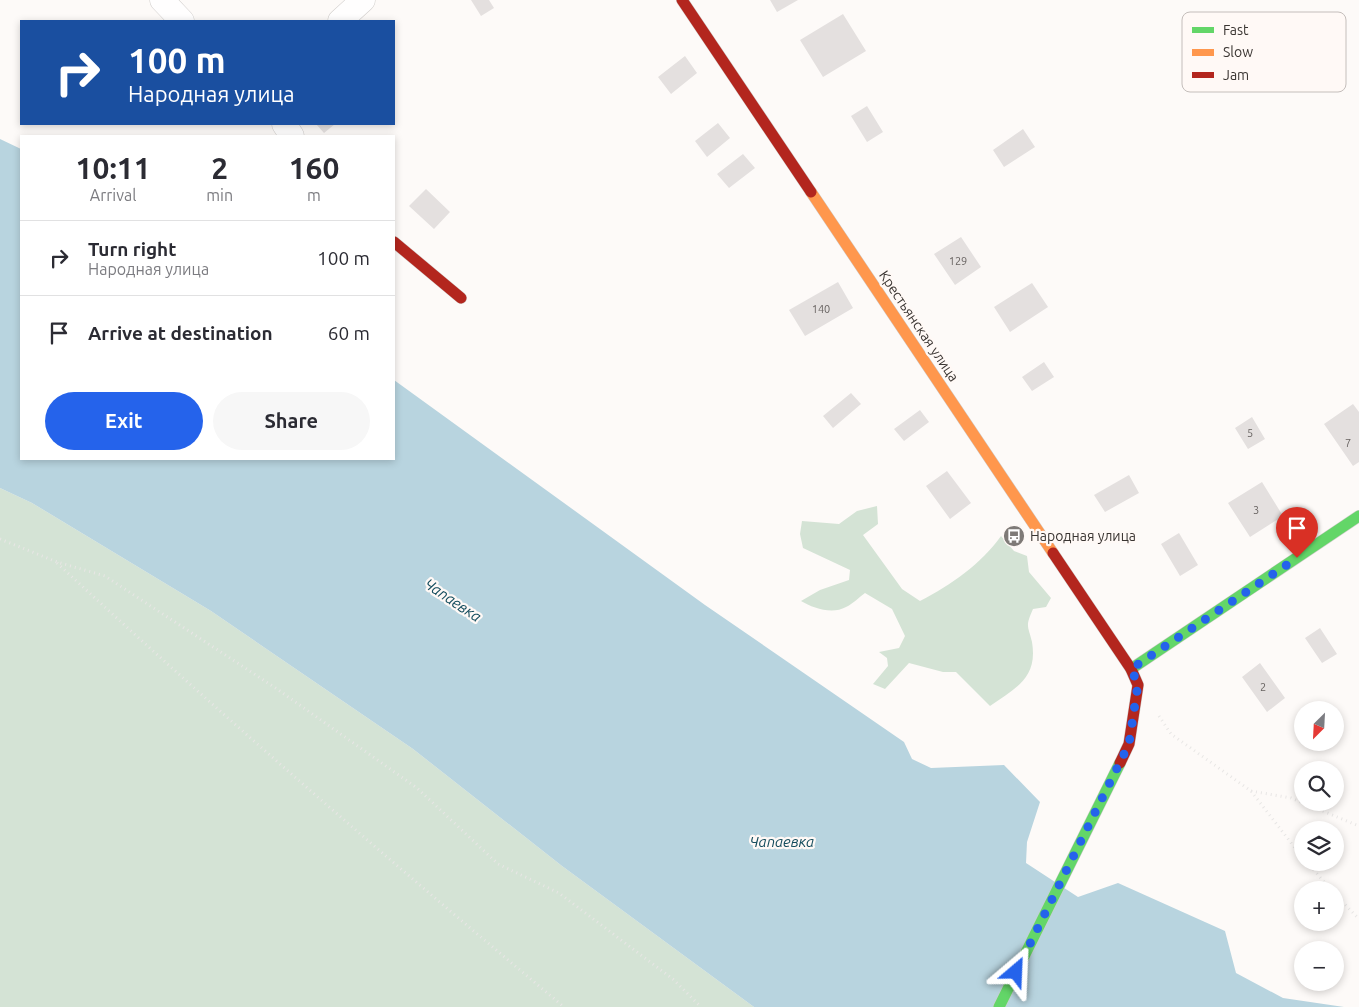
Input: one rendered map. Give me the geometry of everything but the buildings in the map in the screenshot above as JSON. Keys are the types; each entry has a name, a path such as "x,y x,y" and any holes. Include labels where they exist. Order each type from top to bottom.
{"street":[{"path":"162,0 181,20"},
{"path":"341,20 363,0"},
{"name":"Крестьянская улица","path":"682,0 1131,669 1138,684"},
{"path":"395,243 462,298"},
{"path":"1131,669 1359,516"},
{"path":"999,1007 1129,744 1138,684"}],"path":[{"path":"0,539 57,562 105,576 278,689 417,788 498,864 560,893 674,980 701,1007"},
{"path":"57,562 143,642 338,814 564,1007"},
{"path":"1138,684 1171,734 1251,791 1294,847"},
{"path":"1251,791 1291,798 1359,826"},
{"path":"1315,871 1323,881"},
{"path":"1344,904 1359,920"}],"green space":[{"path":"0,488 32,503 211,611 413,749 562,866 754,1007 0,1007"},
{"path":"877,506 878,524 863,535 902,589 920,601 943,588 975,565 1001,536 1014,551 1027,556 1029,572 1051,598 1046,607 1033,609 1029,619 1028,626 1033,654 1032,665 1028,673 1023,681 990,706 956,672 943,672 909,663 885,689 873,684 888,666 887,658 879,652 899,648 905,636 892,609 865,593 849,606 835,610 817,608 801,601 820,590 849,580 850,570 803,548 800,534 802,521 839,524 857,511"}],"water":[{"name":"Чапаевка","path":"0,139 20,149 20,460 395,460 395,381 705,605 904,742 912,759 931,768 1004,765 1040,802 1027,842 1026,863 1078,897 1118,883 1225,931 1236,973 1283,998 1344,1007 754,1007 562,866 413,749 211,611 32,503 0,488"}],"traffic: fast":[{"path":"1131,669 1359,516"},
{"path":"999,1007 1120,763"}],"traffic: slow":[{"path":"811,192 1053,553"}],"traffic: jam":[{"path":"682,0 811,192"},
{"path":"395,243 461,298"},
{"path":"1053,553 1131,669 1138,685 1129,744 1120,763"}],"place":[{"name":"Народная улица","path":"1014,536"}],"route":[{"path":"1016,972 1129,744 1138,684 1131,669 1297,558"}]}
